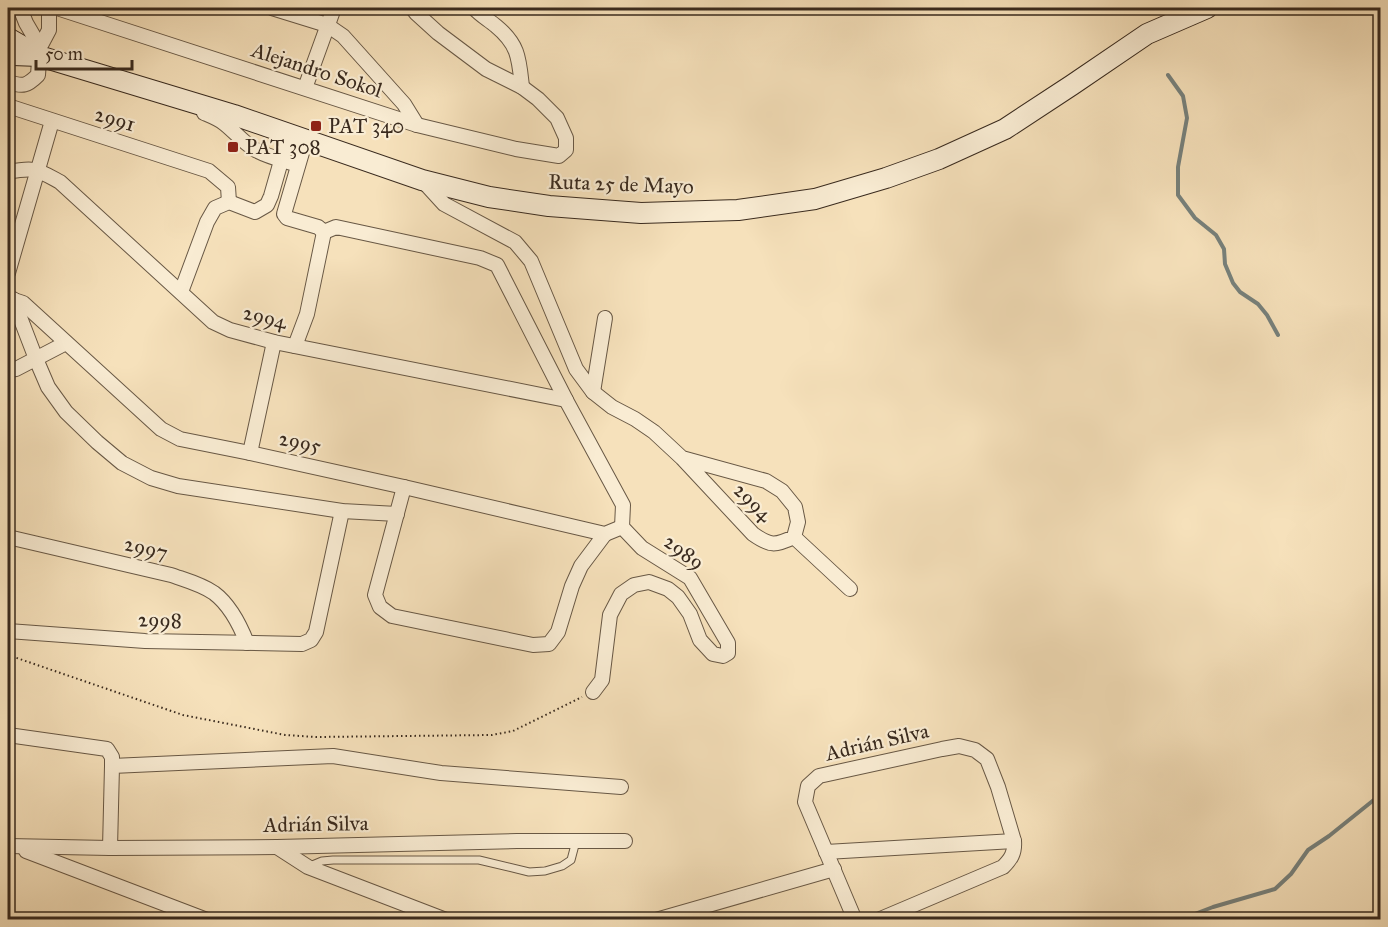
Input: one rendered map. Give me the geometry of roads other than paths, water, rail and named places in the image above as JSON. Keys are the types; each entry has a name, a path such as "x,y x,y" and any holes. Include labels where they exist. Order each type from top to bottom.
{"main road":[{"name":"Ruta 25 de Mayo","path":"8,53 13,55 40,51 298,136 422,180 489,197 549,206 641,213 738,210 815,199 897,175 939,159 1005,129 1148,34 1207,8"},
{"path":"8,38 40,51"}],"street":[{"path":"20,8 40,51"},
{"path":"8,82 18,86 29,84 38,75 40,51 48,30 49,8"},
{"name":"Alejandro Sokol","path":"57,8 417,125 516,149 559,156 566,150 566,138 556,118 538,99 522,87"},
{"path":"272,8 327,25 343,36 404,104 417,125"},
{"path":"305,88 334,8"},
{"path":"412,8 438,33 486,69 522,87"},
{"path":"474,8 511,39 517,51 522,87"},
{"path":"176,97 225,124 253,148 298,165"},
{"name":"2991","path":"8,106 209,171 228,187 230,202"},
{"path":"8,273 52,121"},
{"path":"181,292 207,222 215,208 230,202 255,212 267,205 281,160 298,136"},
{"path":"298,136 298,165 284,214 287,218 318,227 324,232"},
{"path":"8,172 37,170"},
{"name":"2994","path":"37,170 60,182 213,322 230,330 274,342 566,400"},
{"path":"422,180 444,204 515,242 531,261 576,369 596,395"},
{"path":"324,232 336,226 480,258 497,265 623,506 622,527 605,534 581,566 572,586 558,632 549,644 533,645 392,616 380,608 375,596 404,487"},
{"path":"295,346 307,314 324,232"},
{"name":"2995","path":"10,299 23,303 161,429 180,439 404,487 605,534"},
{"name":"2995","path":"10,299 48,387 66,412 122,463 152,478 178,486 342,511 397,514"},
{"path":"596,395 605,318"},
{"path":"250,453 274,342"},
{"path":"8,370 16,369 66,343"},
{"name":"2994","path":"596,395 612,408 635,419 654,432 753,534 765,542 780,544 794,537 798,522 795,507 782,491 766,481 682,459"},
{"name":"2998","path":"8,631 145,641 302,644 311,640 316,632 342,511"},
{"name":"2989","path":"593,692 602,680 610,615 621,594 634,585 649,582 665,588 678,597 690,614 700,640 706,648 713,654 723,656 728,653 728,643 690,578 642,548 622,527"},
{"name":"2997","path":"8,537 171,574 192,583 213,593 225,604 243,632 247,643"},
{"path":"794,537 850,589"},
{"path":"665,588 672,582 674,576 672,566"},
{"path":"8,735 107,749 112,757 110,848"},
{"name":"Adrián Silva","path":"826,852 805,802 808,786 819,776 959,746 975,750 987,759 998,788 1014,845"},
{"path":"112,766 333,756 441,773 621,788"},
{"name":"Adrián Silva","path":"11,846 277,847 404,843 625,841"},
{"path":"855,920 826,852 1014,845 1011,858 1003,867 878,920"},
{"path":"11,846 207,920"},
{"path":"277,847 308,867 446,920"},
{"path":"656,920 834,869"}],"lane":[{"path":"308,867 321,861 333,860 478,860 529,872 544,871 562,866 571,860 576,841"}],"waterway":[{"path":"1168,75 1183,96 1187,118 1178,167 1178,195 1195,218 1216,235 1224,249 1225,264 1233,283 1240,292 1258,304 1278,335"},
{"path":"1179,920 1213,907 1275,889 1291,874 1308,850 1380,795"}],"place":[{"name":"PAT 340","path":"316,126"},
{"name":"PAT 308","path":"233,147"}]}
